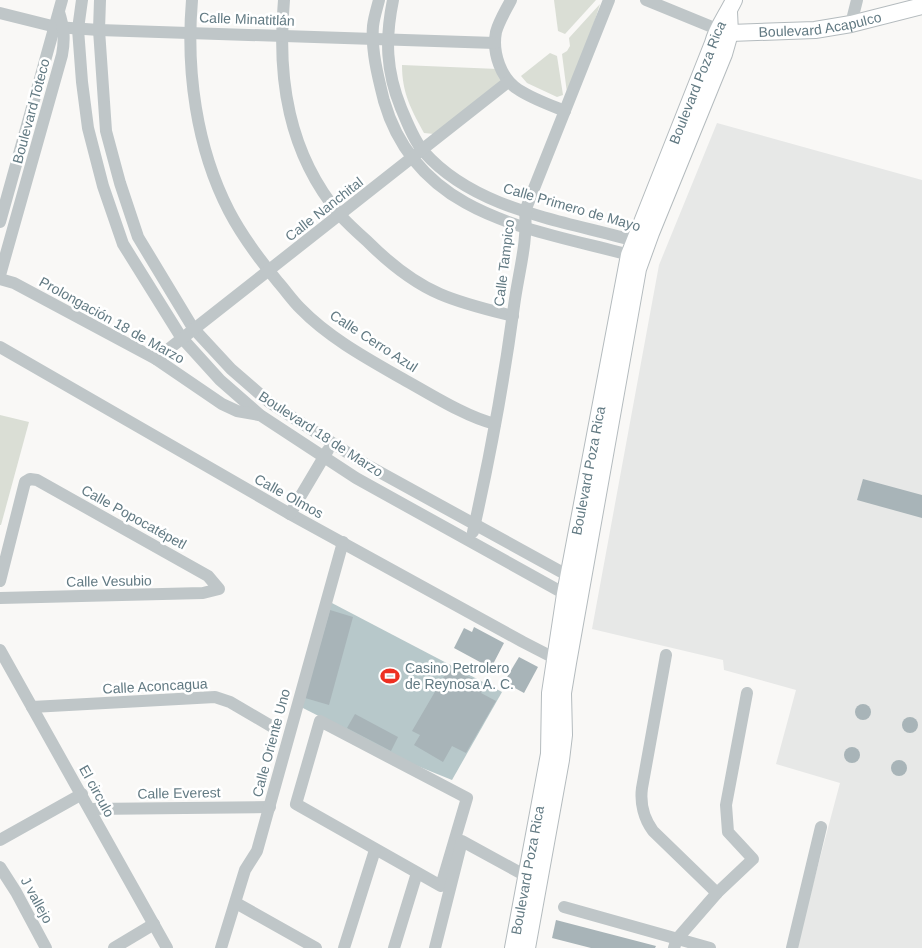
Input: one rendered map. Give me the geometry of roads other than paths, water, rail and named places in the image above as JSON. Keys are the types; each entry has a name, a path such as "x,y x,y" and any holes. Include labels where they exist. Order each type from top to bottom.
{"main road":[{"name":"Boulevard Poza Rica","path":"528,948 564,735 562,661 638,250 663,187 724,54 724,31 731,6"},
{"name":"Boulevard Acapulco","path":"724,31 815,30 851,24 922,6"},
{"name":"Boulevard Poza Rica","path":"513,948 549,754 550,693 562,661"}],"street":[{"name":"Boulevard 18 de Marzo","path":"82,0 78,29 82,82 88,128 106,195 123,244 183,338 220,380 260,415 356,478 470,542 574,588"},
{"name":"Boulevard 18 de Marzo","path":"100,0 99,30 106,130 120,183 138,237 194,329 231,369 269,402 365,464 474,524 574,588"},
{"name":"Calle Cerro Azul","path":"192,0 190,32 196,109 199,124 209,160 229,211 242,234 269,271 300,308 325,330 380,366 426,392 483,421 495,424"},
{"path":"284,0 281,36 284,81 294,133 318,185 340,215 378,252 418,283 441,295 513,316"},
{"path":"379,0 373,24 373,39 377,72 388,114 395,131 412,159 433,181 468,206 488,215 527,228 638,250"},
{"name":"Calle Primero de Mayo","path":"392,0 387,38 390,71 406,120 422,151 442,170 463,185 485,197 638,250"},
{"path":"511,0 499,24 495,43 497,60 508,82 520,91 565,111"},
{"name":"Calle Tampico","path":"470,542 495,424 513,316 527,228 525,211 609,0"},
{"path":"646,0 724,31"},
{"path":"851,24 857,0"},
{"name":"Boulevard Toteco","path":"0,222 60,27 61,6"},
{"name":"Calle Minatitlán","path":"0,13 60,27 78,29 495,43"},
{"name":"Boulevard Toteco","path":"0,274 62,55 64,42 60,27"},
{"name":"Calle Nanchital","path":"156,359 508,82"},
{"name":"Prolongación 18 de Marzo","path":"0,279 14,283 156,359 222,404 237,411 260,415"},
{"name":"Calle Olmos","path":"0,347 290,514 562,661"},
{"path":"290,514 333,443"},
{"name":"Calle Popocatépetl","path":"0,581 25,482 30,479 38,480 208,576 219,589"},
{"name":"Calle Oriente Uno","path":"221,948 245,870 257,851 343,542"},
{"name":"Calle Vesubio","path":"0,598 203,593 219,589"},
{"name":"El circulo","path":"0,650 4,666 32,707 167,948"},
{"path":"666,655 642,788 643,811 653,831 717,894"},
{"path":"675,944 717,894 753,859 728,832 726,805 747,693"},
{"name":"Calle Aconcagua","path":"32,707 215,697 230,702 271,726"},
{"path":"320,721 466,798 441,886 417,873 296,804 320,721"},
{"path":"0,840 82,794"},
{"name":"Calle Everest","path":"90,809 270,807"},
{"path":"792,948 821,827"},
{"path":"435,948 462,842 526,876"},
{"path":"344,948 375,850"},
{"name":"J vallejo","path":"0,867 16,892 46,948"},
{"path":"394,948 417,873"},
{"path":"236,903 316,948"},
{"path":"564,907 675,944 710,948"},
{"path":"114,948 154,924"}],"place":[{"name":"Casino Petrolero de Reynosa A. C.","path":"390,676"}]}
